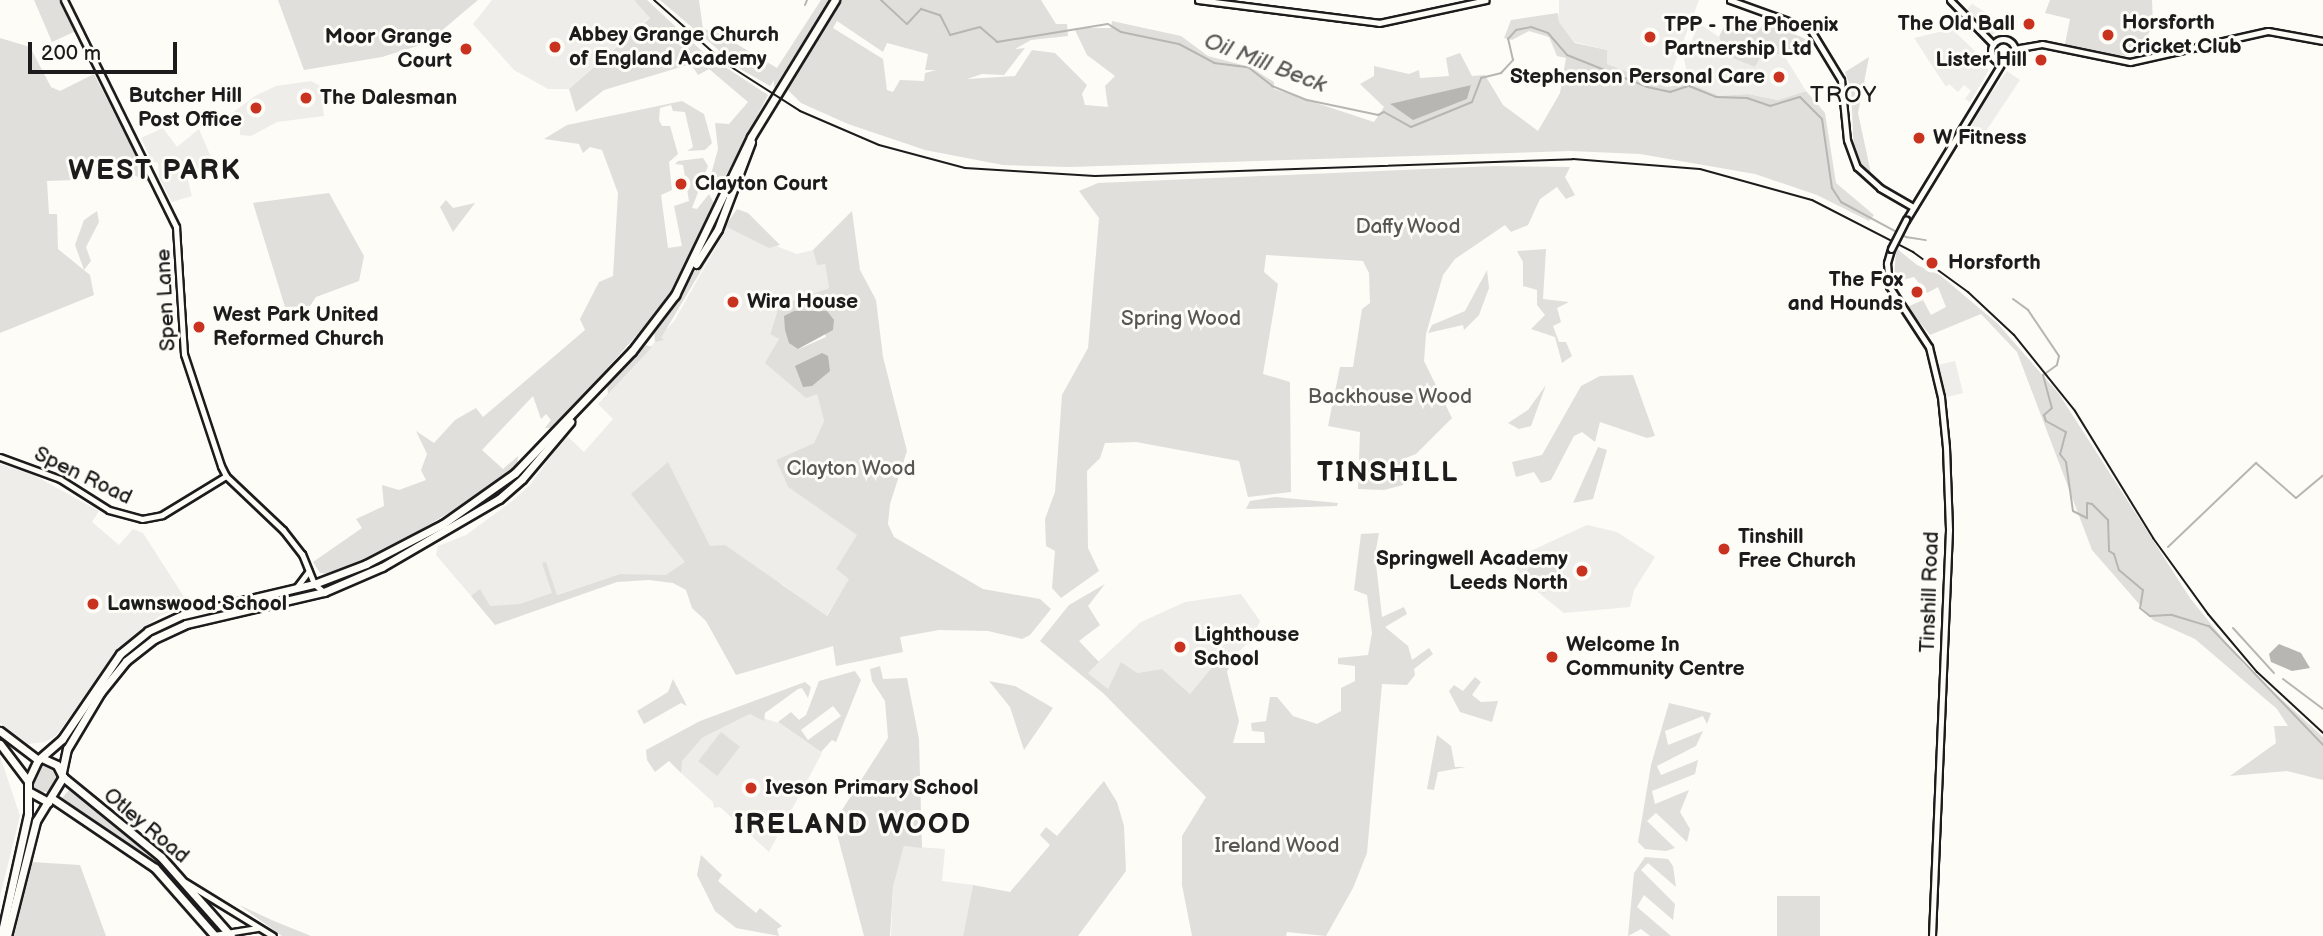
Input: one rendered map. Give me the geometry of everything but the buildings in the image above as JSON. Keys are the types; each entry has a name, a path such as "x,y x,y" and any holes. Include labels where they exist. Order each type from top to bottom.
{"highway":[{"path":"28,781 40,759 62,739 120,654 148,631 183,615 314,584 384,555 472,507 516,473 644,337 707,250 755,130 772,98 835,0"},
{"path":"687,275 711,225 744,169 755,130"},
{"path":"8,936 29,841 62,775 65,752 89,709 126,661 148,644 186,624 307,597 383,567 499,499 523,479 586,401"},
{"path":"0,731 40,759"},
{"path":"0,744 28,781 30,792 1,936"},
{"name":"Otley Road","path":"40,759 144,842 232,933"},
{"name":"Otley Road","path":"30,792 94,823 155,868 214,935"}],"street":[{"name":"Spen Lane","path":"64,0 176,227 184,354 226,476 268,514 302,554 314,584"},
{"path":"1198,0 1379,23 1486,0"},
{"path":"1730,0 1805,26 1822,44 1845,93 1847,140 1853,160 1870,181 1911,206 2002,63 2012,59 2014,49"},
{"path":"1950,0 1993,44"},
{"path":"2014,49 2042,44 2130,62 2268,31 2323,41"},
{"path":"1993,44 2005,39 2014,49"},
{"path":"1993,44 1991,55 2002,63"},
{"name":"Tinshill Road","path":"1911,206 1887,263 1892,294 1929,347 1941,397 1949,530 1932,936"},
{"name":"Spen Road","path":"0,457 60,479 110,510 142,519 162,515 226,476"},
{"path":"296,588 309,571"},
{"path":"307,597 314,584 324,592"},
{"path":"185,882 273,936"},
{"path":"232,933 239,913"},
{"path":"214,935 260,929"}],"shaded area":[{"name":"Abbey Grange Church of England Academy","path":"492,0 634,0 650,17 569,89 548,89 514,70 473,24"},
{"path":"1559,0 1699,0 1666,87 1607,64 1607,50 1575,42 1559,22"},
{"path":"1972,4 2003,23 1991,37 1964,13"},
{"path":"1699,23 1719,37 1726,50 1755,67 1765,49 1785,57 1806,91 1778,100 1748,94 1719,96 1689,83 1684,59"},
{"path":"1952,29 1975,51 1971,56 1989,70 1970,102 1965,99 1971,91 1964,85 1958,92 1949,84 1946,87 1914,38"},
{"path":"2007,71 2020,80 1984,134 1969,123"},
{"path":"311,81 320,86 324,116 277,122 251,136 240,135 240,123 231,114 255,96 276,86"},
{"path":"1471,85 1467,99 1413,120 1390,104"},
{"path":"163,128 177,147 199,129 213,162 186,173 192,196 172,202 159,178 158,163 152,161 141,138"},
{"path":"727,227 797,254 813,250 817,264 825,264 829,288 779,306 770,333 779,339 817,394 824,421 814,443 776,460 788,487 858,535 836,569 850,579 826,616 782,584 686,562 666,576 620,574 489,617 436,555 438,546 466,535 511,502 530,485 566,435 584,452 613,419 598,404 675,320"},
{"path":"794,311 827,311 834,320 833,330 798,349 789,343 785,330 784,316"},
{"path":"822,353 828,356 830,371 812,386 803,387 795,366"},
{"path":"1955,361 1963,393 1946,397 1939,365"},
{"name":"Lawnswood School","path":"0,464 30,473 99,511 92,522 119,545 133,529 143,533 186,600 185,607 161,615 118,648 57,735 45,742 28,744 0,723"},
{"name":"Springwell Academy Leeds North","path":"1587,525 1617,532 1655,557 1634,590 1630,607 1564,613 1525,582 1511,560"},
{"name":"Lighthouse School","path":"1241,594 1260,621 1252,639 1233,657 1223,655 1190,694 1162,669 1137,673 1108,689 1087,672 1141,622 1185,602"},
{"path":"2279,644 2301,653 2310,668 2292,671 2271,662 2269,654"},
{"name":"Iveson Primary School","path":"750,714 779,723 822,753 769,852 720,807 714,808 713,802 681,773 681,761 702,738"},
{"path":"0,756 20,816 0,896"},
{"path":"904,846 945,849 942,881 973,885 963,936 891,936 893,887"}],"green space":[{"path":"34,0 60,0 76,31 52,42"},
{"path":"278,0 478,0 427,43 382,57 304,70"},
{"path":"634,0 647,0 704,53 768,95 721,185 713,186 710,178 718,149 715,123 729,124 748,102 709,69 698,75 691,64 604,90 576,112 569,89 650,18"},
{"path":"660,0 699,0 703,29 720,34 777,68 821,0 830,0 774,88 774,80 770,86 742,70"},
{"path":"839,0 1041,0 1056,24 1067,24 1068,36 1031,40 1015,49 1025,48 1004,75 982,74 967,79 1015,76 1032,50 1055,53 1087,85 1082,94 1085,105 1108,107 1105,86 1115,76 1087,55 1074,28 1111,28 1112,21 1181,36 1208,56 1250,67 1274,82 1274,89 1374,122 1384,107 1360,84 1374,76 1374,66 1409,74 1419,70 1420,78 1449,76 1446,58 1460,53 1472,76 1485,75 1503,105 1538,131 1560,93 1566,58 1557,56 1549,37 1529,31 1512,40 1504,38 1511,20 1558,13 1559,22 1575,43 1607,50 1607,64 1666,87 1689,83 1719,96 1748,94 1778,100 1806,91 1825,113 1836,183 1874,215 1869,221 1817,195 1755,174 1640,154 1570,151 1069,167 1003,165 925,150 848,124 801,103 786,88 781,93","holes":["837,21 883,52 887,43 928,54 925,70 936,70 925,73 924,81 900,80 893,92 887,90 883,59 833,28","1471,85 1467,99 1413,119 1391,105"]},
{"name":"Horsforth Cricket Club","path":"2050,0 2152,0 2153,26 2135,56 2100,55 2065,44 2070,19 2045,13"},
{"path":"1727,20 1757,32 1766,21 1812,42 1802,48 1799,44 1785,57 1765,49 1755,67 1728,56 1719,37"},
{"path":"0,38 30,47 51,87 60,91 94,74 150,183 118,167 93,168 76,180 47,181 49,214 57,214 58,249 90,275 94,295 0,333"},
{"path":"1869,57 1858,113 1872,178 1854,154 1851,89 1845,72"},
{"path":"682,101 704,114 712,143 705,150 687,151 693,147 685,112 673,111 671,105 660,108 659,120 662,126 670,126 678,154 669,162 672,190 661,195 668,248 682,246 674,206 689,201 683,165 675,164 678,161 703,158 708,166 692,208 697,209 709,194 716,207 681,278 659,310 554,428 545,428 551,420 546,414 541,419 533,396 482,450 503,469 518,456 517,467 495,485 382,553 332,574 320,573 313,562 362,528 356,519 384,506 382,485 399,490 426,480 421,470 427,454 416,431 434,443 455,420 476,408 483,417 585,330 580,319 599,282 613,276 618,193 602,150 590,147 583,153 579,144 544,139 567,125"},
{"path":"1495,166 1570,167 1565,177 1575,195 1566,199 1557,187 1540,199 1528,225 1511,232 1505,225 1455,259 1443,275 1426,334 1424,361 1452,418 1416,454 1406,458 1403,485 1384,490 1358,489 1360,432 1328,426 1340,367 1353,367 1362,309 1370,303 1369,273 1363,261 1266,255 1264,272 1278,284 1263,374 1290,382 1291,492 1248,497 1239,461 1136,442 1105,443 1100,458 1087,471 1088,548 1099,571 1061,598 1052,588 1055,551 1046,546 1045,519 1055,492 1062,395 1088,348 1099,218 1079,191 1098,183"},
{"path":"329,193 364,256 359,281 316,297 310,306 285,307 253,203"},
{"path":"446,200 453,208 475,203 453,232 440,207"},
{"path":"737,209 748,213 780,245 769,248 727,227 661,338 664,340 655,342 654,331"},
{"path":"97,211 99,222 86,247 91,261 84,270 75,245 84,220"},
{"name":"Clayton Wood","path":"852,211 860,270 876,300 883,357 907,451 890,504 888,524 894,537 983,589 1040,599 1051,609 1030,635 1022,639 988,631 939,630 900,637 903,652 836,666 833,646 736,675 706,621 692,608 686,590 673,583 649,580 617,582 495,625 471,596 480,589 490,606 520,604 552,593 542,563 546,562 557,595 620,574 666,575 685,562 631,494 668,462 710,546 725,545 827,616 849,579 836,569 857,535 788,487 776,460 814,443 824,421 817,394 806,398 765,363 779,339 770,334 779,306 829,288 825,264 817,265 813,250","holes":["817,310 826,337 799,349 807,312"]},
{"path":"1896,248 1917,265 1940,275 1998,324 2059,394 2190,598 2244,665 2323,737 2323,780 2287,771 2230,776 2276,743 2274,726 2288,726 2277,709 2195,639 2153,620 2092,550 2017,352 1981,314 1930,335 1907,307 1923,300 1931,315 1946,307 1938,287 1927,293 1914,277 1894,282"},
{"path":"1546,249 1543,299 1569,302 1557,308 1561,322 1553,326 1559,342 1566,342 1572,356 1562,363 1555,337 1531,329 1545,315 1537,305 1537,290 1523,286 1523,262 1517,251"},
{"path":"1487,270 1489,288 1479,315 1464,330 1463,325 1428,333 1432,325 1465,311"},
{"path":"646,345 652,347 608,394 607,384"},
{"path":"1633,375 1655,436 1647,438 1600,422 1595,442 1582,432 1574,436 1551,480 1541,483 1534,472 1516,477 1512,462 1542,455 1581,386 1600,376"},
{"path":"1546,385 1531,426 1519,429 1508,423 1528,410"},
{"path":"1598,447 1607,450 1593,499 1573,503"},
{"path":"1275,497 1338,503 1337,506 1246,509 1250,501"},
{"name":"Ireland Wood","path":"1379,533 1375,555 1382,617 1404,607 1407,614 1385,627 1408,646 1412,660 1429,648 1433,654 1414,669 1415,675 1407,685 1382,684 1367,853 1353,888 1326,936 1287,932 1286,936 1192,936 1182,885 1182,836 1206,797 1103,693 1040,641 1069,605 1105,584 1088,606 1100,625 1079,641 1099,662 1088,673 1108,689 1121,662 1137,673 1162,669 1190,694 1223,654 1233,657 1227,672 1239,721 1233,743 1265,743 1264,732 1252,731 1251,723 1266,721 1270,697 1277,697 1293,716 1317,724 1341,711 1341,688 1355,681 1355,666 1338,664 1338,658 1368,655 1372,633 1367,595 1354,590 1361,534"},
{"path":"1543,554 1563,573 1544,594 1524,574"},
{"path":"880,666 883,679 907,678 919,739 922,848 904,846 893,887 890,936 864,936 836,830 842,810 888,738 885,701 872,681 870,669"},
{"path":"855,671 861,680 836,742 832,740 821,752 778,722 791,712 799,720 806,715 819,681","holes":["833,706 841,716 808,740 801,730"]},
{"path":"1475,677 1481,682 1472,695 1481,702 1498,701 1492,722 1460,712 1449,691 1454,685 1463,691"},
{"path":"673,679 687,706 681,703 644,724 637,711 668,692"},
{"path":"989,681 1015,686 1053,708 1024,750 1010,707"},
{"path":"805,682 811,687 808,698 802,688 798,689 765,713 764,721 750,714 702,738 682,761 681,773 669,761 655,772 647,760 646,750 700,721"},
{"path":"1669,703 1711,713 1707,724 1703,716 1665,731 1668,745 1703,731 1696,746 1657,766 1661,775 1698,760 1695,774 1652,791 1655,804 1689,790 1680,812 1690,829 1687,842 1656,813 1647,821 1675,848 1666,851 1645,849 1638,842 1651,765"},
{"path":"721,732 740,747 717,776 698,761"},
{"path":"1437,735 1451,746 1455,767 1466,767 1438,772 1434,790 1427,789"},
{"path":"45,764 55,768 59,778 55,788 45,792 35,788 31,778 35,768"},
{"path":"1104,781 1117,802 1124,826 1126,871 1078,936 963,936 973,885 1010,892 1050,845 1040,835 1046,827 1057,836"},
{"path":"69,790 150,850 224,932 214,928 138,850 62,798"},
{"path":"701,855 722,875 718,881 756,913 760,908 782,926 777,929 779,936 736,928 715,911 697,875"},
{"path":"1645,857 1668,859 1673,866 1676,887 1648,863 1641,870 1675,904 1673,920 1644,895 1637,907 1671,936 1650,936 1641,929 1628,936 1634,873"},
{"path":"31,862 80,865 106,936 14,936"},
{"path":"1777,896 1820,896 1820,936 1777,936"},
{"path":"239,905 274,921 311,936 282,936"}],"waterway":[{"path":"805,5 807,0"},
{"name":"Oil Mill Beck","path":"881,0 907,24 921,9 940,15 950,35 980,27 997,42 1108,24 1121,32 1179,44 1214,63 1248,67 1272,86 1307,100 1378,115 1384,112 1411,127 1472,102 1481,78 1501,73 1513,60 1508,39 1516,30 1531,27 1548,33 1567,55 1647,87 1670,92 1689,86 1716,97 1747,98 1770,106 1800,97 1822,119 1832,188 1841,202 1906,237 1926,240"},
{"path":"2013,299 2028,310 2059,356 2057,365 2043,375 2052,408 2044,415 2046,421 2066,432 2060,454 2066,462 2073,511 2087,518 2087,503 2092,504 2108,520 2109,551 2114,554 2119,570 2143,590 2140,608 2150,616 2172,615 2209,626 2323,745"},
{"path":"2168,547 2256,463 2296,498 2323,475"},
{"path":"2233,628 2274,673"},
{"path":"2283,679 2323,709"}],"railway":[{"path":"654,0 725,63 800,111 879,145 965,168 1095,176 1573,159 1700,169 1812,200 1913,252 1968,292 2014,335 2075,411 2153,538 2208,614 2257,672 2323,733"}],"place":[{"name":"The Old Ball","path":"2029,24"},
{"name":"Horsforth Cricket Club","path":"2108,35"},
{"name":"TPP - The Phoenix Partnership Ltd","path":"1650,37"},
{"name":"Abbey Grange Church of England Academy","path":"555,47"},
{"name":"Moor Grange Court","path":"466,49"},
{"name":"Lister Hill","path":"2041,60"},
{"name":"Stephenson Personal Care","path":"1779,77"},
{"name":"The Dalesman","path":"306,98"},
{"name":"Butcher Hill Post Office","path":"256,108"},
{"name":"W Fitness","path":"1919,138"},
{"name":"Clayton Court","path":"681,184"},
{"name":"Horsforth","path":"1932,263"},
{"name":"The Fox and Hounds","path":"1917,292"},
{"name":"Wira House","path":"733,302"},
{"name":"West Park United Reformed Church","path":"199,327"},
{"name":"Tinshill Free Church","path":"1724,549"},
{"name":"Springwell Academy Leeds North","path":"1582,571"},
{"name":"Lawnswood School","path":"93,604"},
{"name":"Lighthouse School","path":"1180,647"},
{"name":"Welcome In Community Centre","path":"1552,657"},
{"name":"Iveson Primary School","path":"751,788"}],"district":[{"name":"TROY","path":"1844,95"},
{"name":"WEST PARK","path":"155,171"},
{"name":"TINSHILL","path":"1388,473"},
{"name":"IRELAND WOOD","path":"853,825"}],"park label":[{"name":"Daffy Wood","path":"1408,227"},
{"name":"Spring Wood","path":"1181,319"},
{"name":"Backhouse Wood","path":"1390,397"}]}
